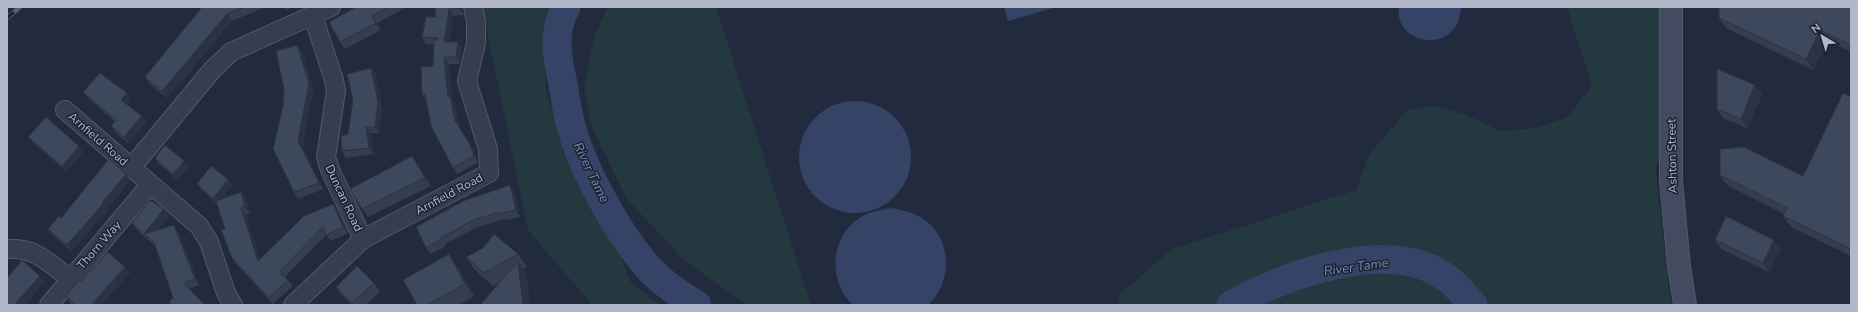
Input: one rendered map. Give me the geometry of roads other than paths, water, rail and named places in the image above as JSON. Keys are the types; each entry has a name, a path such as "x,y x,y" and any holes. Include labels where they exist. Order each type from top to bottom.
{"main road":[{"name":"Ashton Street","path":"1671,7 1671,181 1679,266 1685,305"}],"street":[{"name":"Arnfield Road","path":"131,168 213,69 231,52 330,7"},
{"name":"Arnfield Road","path":"294,305 363,239 489,173 488,149 467,81 476,43 476,22 473,7"},
{"name":"Duncan Road","path":"313,16 334,80 336,91 326,157 330,170 363,239"},
{"name":"Arnfield Road","path":"65,110 150,186 199,226 209,242 226,293 233,305"},
{"name":"Thorn Way","path":"50,305 70,278 150,186"},
{"path":"7,249 21,248 36,254 70,278"}],"water":[{"path":"1004,7 1056,7 1008,21"},
{"path":"1399,7 1460,7 1461,9 1457,24 1450,33 1441,38 1431,40 1420,39 1411,35 1404,28 1399,18"},
{"path":"855,101 866,102 876,106 886,111 894,118 901,126 906,136 910,146 910,168 906,178 901,188 894,196 886,203 876,208 866,212 855,213 844,212 834,208 824,203 816,196 809,188 804,178 800,168 799,157 800,146 804,136 809,126 816,118 824,111 834,106 844,102"},
{"path":"893,208 914,214 925,220 934,228 944,250 946,262 942,285 936,296 928,305 853,305 839,285 836,273 838,248 842,237 849,227 862,216 875,211"}],"waterway":[{"name":"River Tame","path":"566,7 557,35 559,64 569,117 575,139 590,175 609,212 641,259 660,279 697,305"},
{"name":"River Tame","path":"1231,305 1278,282 1335,265 1365,260 1393,260 1419,264 1447,278 1473,305"}],"railway":[{"path":"7,18 20,7"}]}
